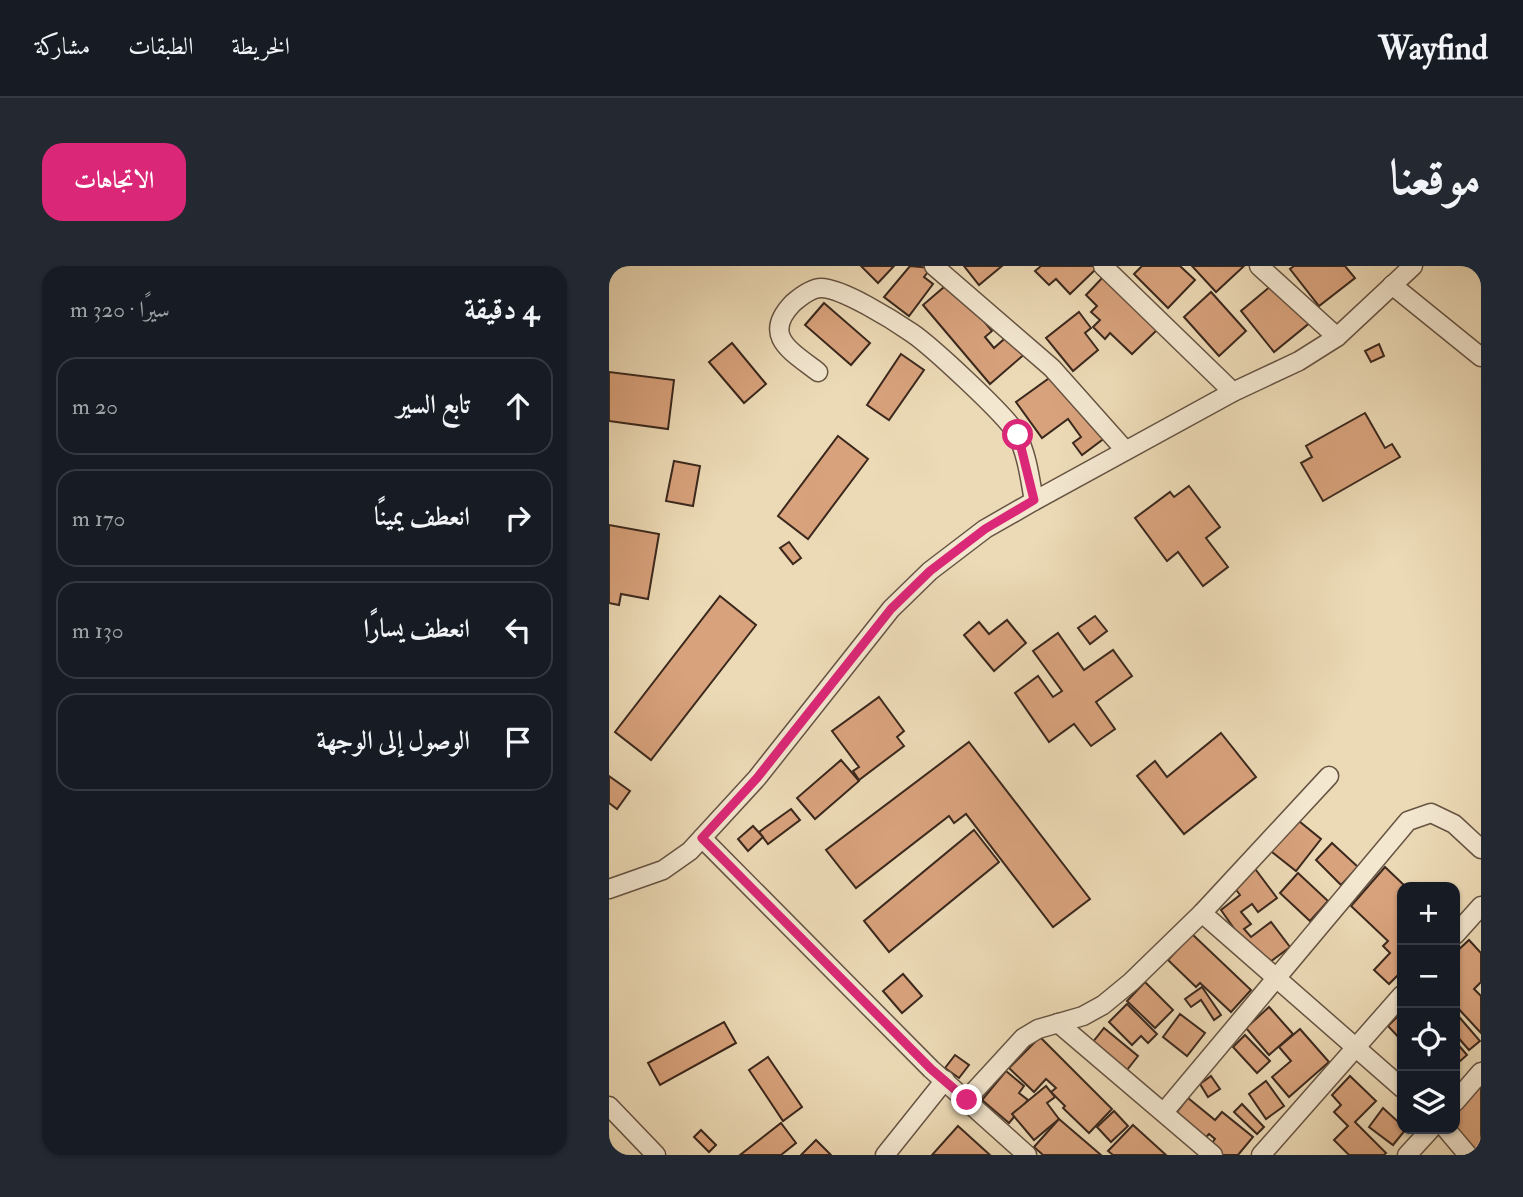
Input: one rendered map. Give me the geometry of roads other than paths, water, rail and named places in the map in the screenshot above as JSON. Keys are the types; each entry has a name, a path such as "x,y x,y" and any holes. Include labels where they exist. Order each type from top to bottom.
{"street":[{"path":"934,266 1052,368 1125,450"},
{"path":"1103,266 1233,392"},
{"path":"1259,266 1337,337"},
{"path":"609,889 663,870 690,851 757,778 891,609 930,571 985,529 1034,500 1233,392 1299,360 1337,337 1413,266"},
{"path":"1392,285 1481,357"},
{"path":"818,372 787,348 778,332 781,316 801,296 820,288 842,294 913,334 1010,424 1022,447 1034,500"},
{"path":"967,1100 1023,1038 1038,1029 1103,1005 1202,913 1329,776"},
{"path":"1164,1112 1408,821 1431,813 1454,824 1481,849"},
{"path":"702,838 944,1080 1027,1155"},
{"path":"1460,929 1481,905"},
{"path":"1202,913 1397,1084"},
{"path":"1261,1155 1397,1001"},
{"path":"1058,1023 1213,1155"},
{"path":"1460,1096 1481,1072"},
{"path":"885,1155 944,1080"},
{"path":"609,1106 656,1155"},
{"path":"1407,1155 1426,1134"},
{"path":"1450,1134 1468,1155"}]}
